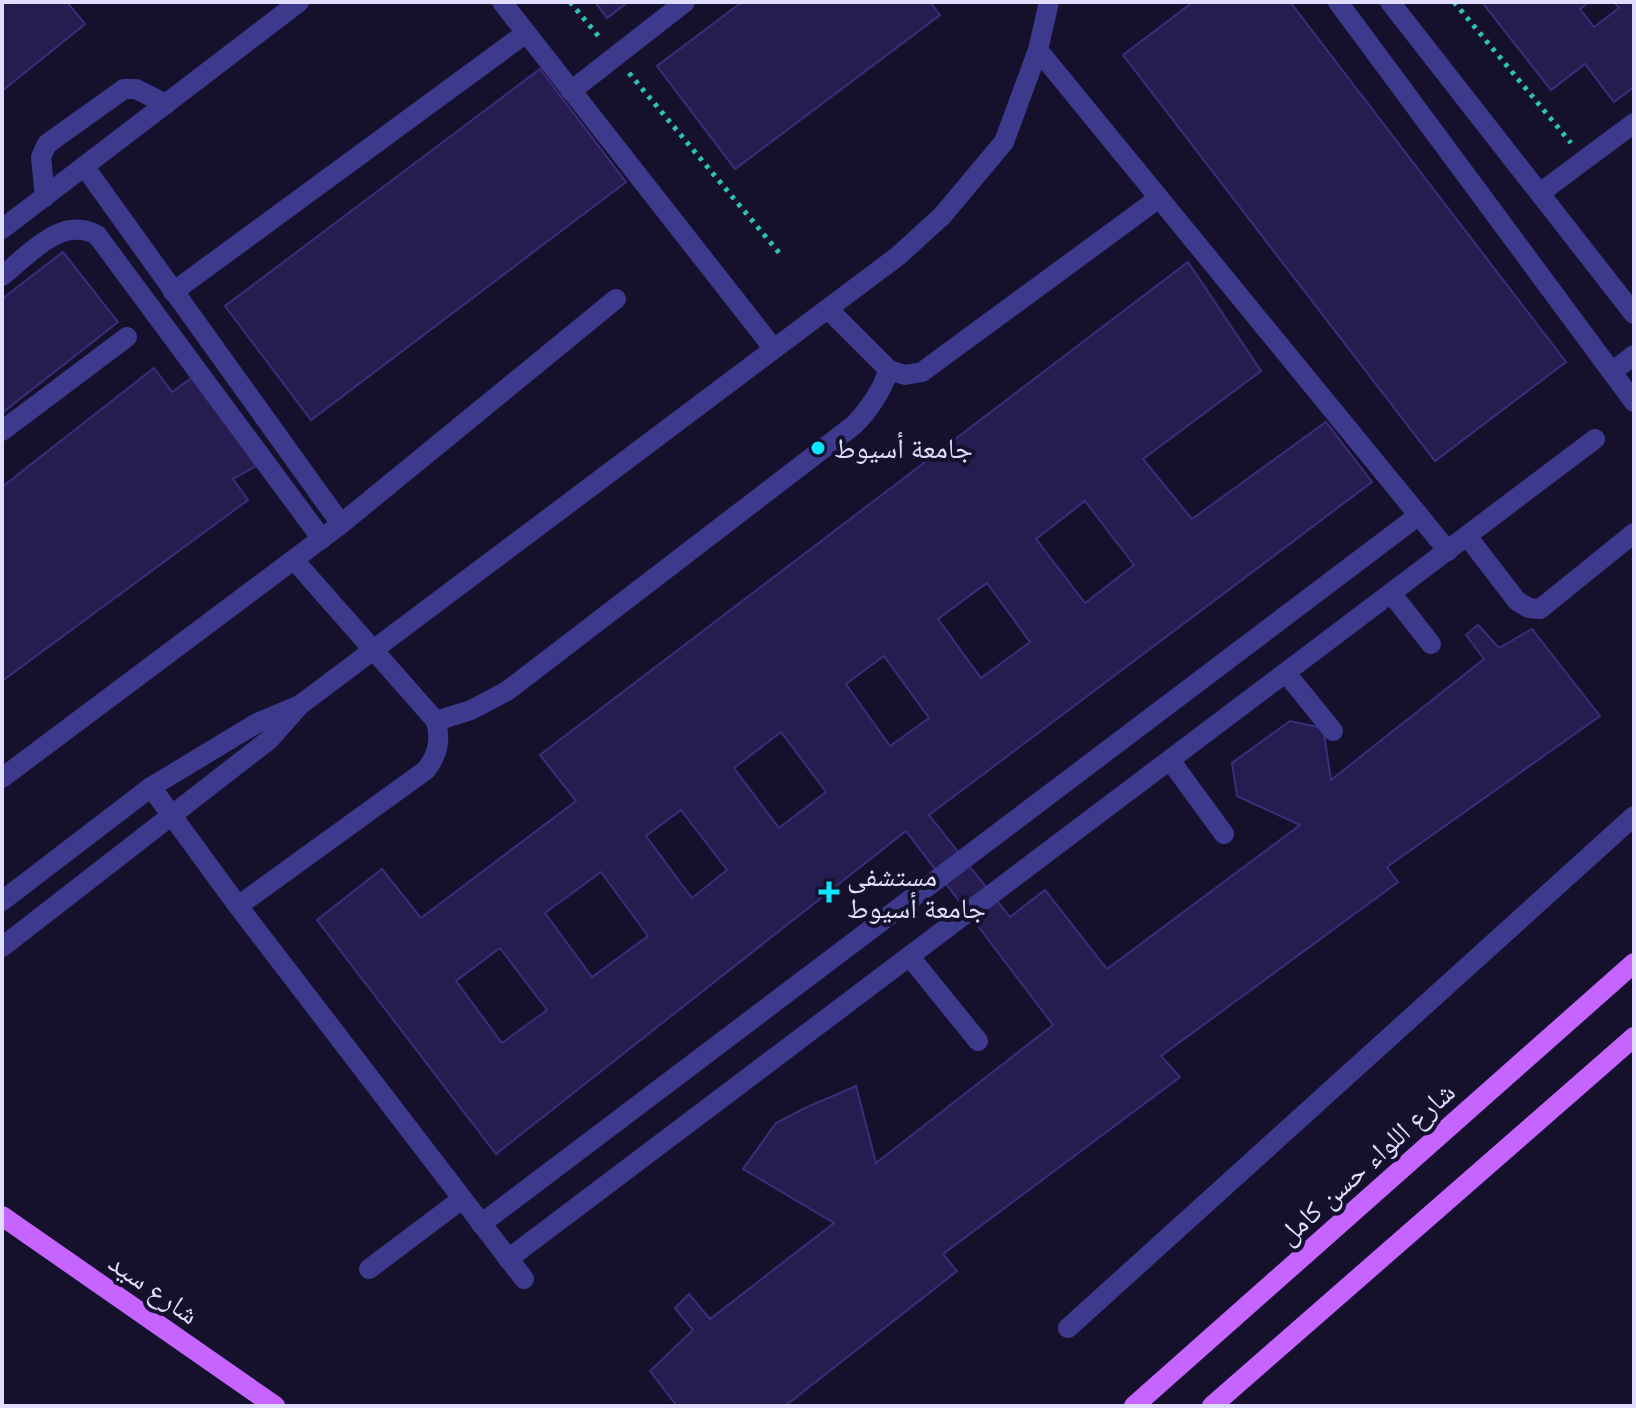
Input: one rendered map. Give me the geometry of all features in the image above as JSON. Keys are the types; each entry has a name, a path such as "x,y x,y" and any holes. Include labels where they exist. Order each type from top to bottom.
{"main road":[{"name":"شارع اللواء حسن كامل","path":"1134,1406 1634,963"},
{"path":"1212,1406 1634,1037"},
{"name":"شارع سيد","path":"2,1216 275,1406"}],"lane":[{"path":"2,229 299,2"},
{"path":"502,2 774,349"},
{"path":"571,91 685,2"},
{"path":"2,947 270,739 300,705 898,256 942,216 1004,142 1038,50 1049,2"},
{"path":"1038,50 1065,2"},
{"path":"1338,2 1634,402"},
{"path":"1390,2 1634,314"},
{"path":"173,292 526,33"},
{"path":"1038,50 1448,551"},
{"path":"45,197 41,157 47,144 118,91 136,89 166,104"},
{"path":"1540,193 1634,123"},
{"path":"84,166 341,524"},
{"path":"828,309 889,370 905,375 922,372 1159,198"},
{"path":"2,276 58,232 78,228 97,235 322,539"},
{"path":"2,778 322,539 616,299"},
{"path":"2,431 127,337"},
{"path":"1612,372 1634,355"},
{"path":"436,721 471,710 507,691 842,434 871,408 889,370"},
{"path":"508,1259 1595,439"},
{"path":"481,1224 1419,515"},
{"path":"1467,536 1517,601 1529,608 1540,609 1634,533"},
{"path":"238,906 426,770 439,747 436,721 294,560"},
{"path":"1391,593 1431,644"},
{"path":"1286,673 1333,731"},
{"path":"2,901 151,787 257,723 300,705"},
{"path":"1170,760 1224,834"},
{"path":"151,787 238,906 524,1279"},
{"path":"1068,1328 1634,816"},
{"path":"62,856 85,882"},
{"path":"910,957 978,1041"},
{"path":"369,1269 462,1199"}],"path":[{"path":"570,2 781,255"},
{"path":"1454,2 1585,160"}],"building":[{"path":"2,2 67,2 85,24 2,91"},
{"path":"595,2 628,2 607,18"},
{"path":"742,2 930,2 940,15 735,169 657,66"},
{"path":"1193,2 1290,2 1566,362 1435,461 1123,55"},
{"path":"1482,2 1589,2 1580,9 1594,27 1619,8 1614,2 1634,2 1634,87 1614,102 1585,64 1551,90"},
{"path":"540,69 626,182 311,420 225,306"},
{"path":"63,252 118,322 2,413 2,299"},
{"path":"1188,262 1261,371 1143,459 1192,519 1326,422 1372,482 929,815 1010,917 1045,890 1107,969 1300,825 1237,796 1232,763 1290,721 1323,728 1331,780 1484,659 1466,635 1478,625 1499,648 1532,629 1600,716 1387,867 1398,882 1161,1056 1180,1077 943,1254 957,1271 785,1406 677,1406 650,1371 693,1330 675,1308 689,1294 710,1319 834,1223 743,1169 776,1123 856,1086 876,1163 1053,1025 906,831 496,1154 317,920 382,869 421,918 576,801 540,755","holes":["1085,501 1134,565 1085,603 1036,539","987,583 1030,642 981,678 938,619","884,656 929,718 890,746 846,684","781,732 826,792 779,828 734,768","681,810 727,870 692,898 646,836","601,872 648,936 592,977 545,913","500,948 547,1010 502,1043 456,981"]},
{"path":"154,368 172,392 194,376 258,465 233,479 248,500 2,681 2,487"}],"place":[{"name":"جامعة أسيوط","path":"818,448"},
{"name":"مستشفی جامعة أسيوط","path":"829,892"}]}
